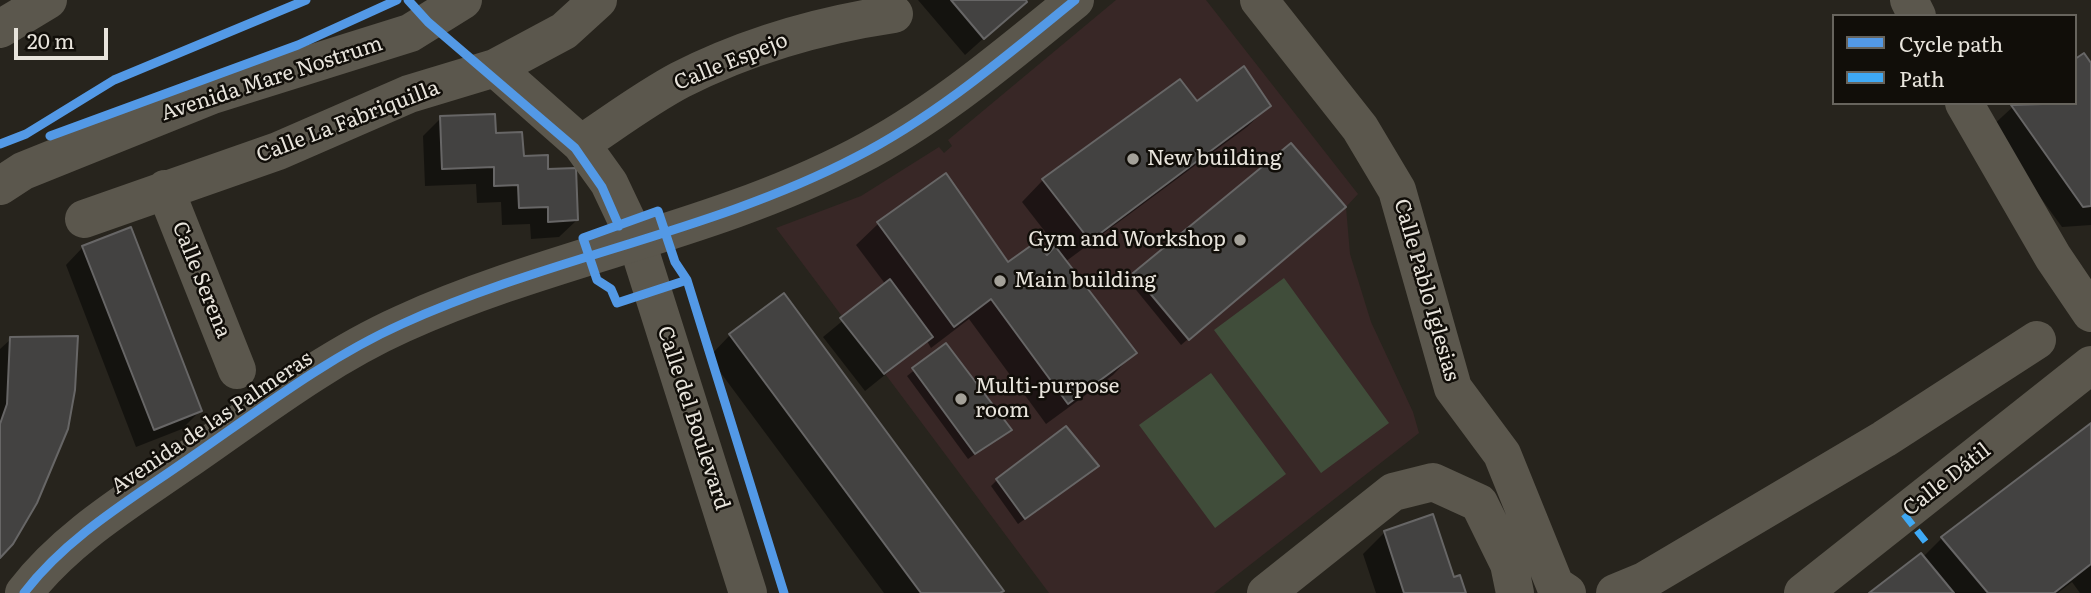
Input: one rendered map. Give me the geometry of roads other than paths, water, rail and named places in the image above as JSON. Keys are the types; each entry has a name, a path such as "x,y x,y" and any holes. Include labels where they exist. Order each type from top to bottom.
{"street":[{"path":"0,29 48,0"},
{"name":"Avenida Mare Nostrum","path":"0,186 23,171 212,95 410,33 463,0"},
{"name":"Calle La Fabriquilla","path":"84,219 278,151 409,94 495,68 564,31 598,0"},
{"name":"Avenida de las Palmeras","path":"24,593 45,565 110,513 323,368 400,324 486,291 761,199 857,157 964,90 1075,0"},
{"name":"Calle Pablo Iglesias","path":"1259,0 1360,128 1397,190 1453,388 1502,454 1555,586 1567,593"},
{"name":"Calle Espejo","path":"581,144 680,80 751,50 840,22 894,14"},
{"name":"Calle del Boulevard","path":"495,68 581,144 609,183 637,242 748,593"},
{"path":"1965,105 2053,257 2091,313"},
{"name":"Calle Serena","path":"165,189 237,370"},
{"path":"1615,593 1644,581 1884,439 2037,340"},
{"name":"Calle Dátil","path":"1803,593 2091,365"},
{"path":"1266,593 1393,492 1433,482 1479,503 1509,564 1515,593"}],"place":[{"name":"New building","path":"1133,159"},
{"name":"Gym and Workshop","path":"1240,240"},
{"name":"Main building","path":"1000,281"},
{"name":"Multi-purpose room","path":"961,399"}]}
